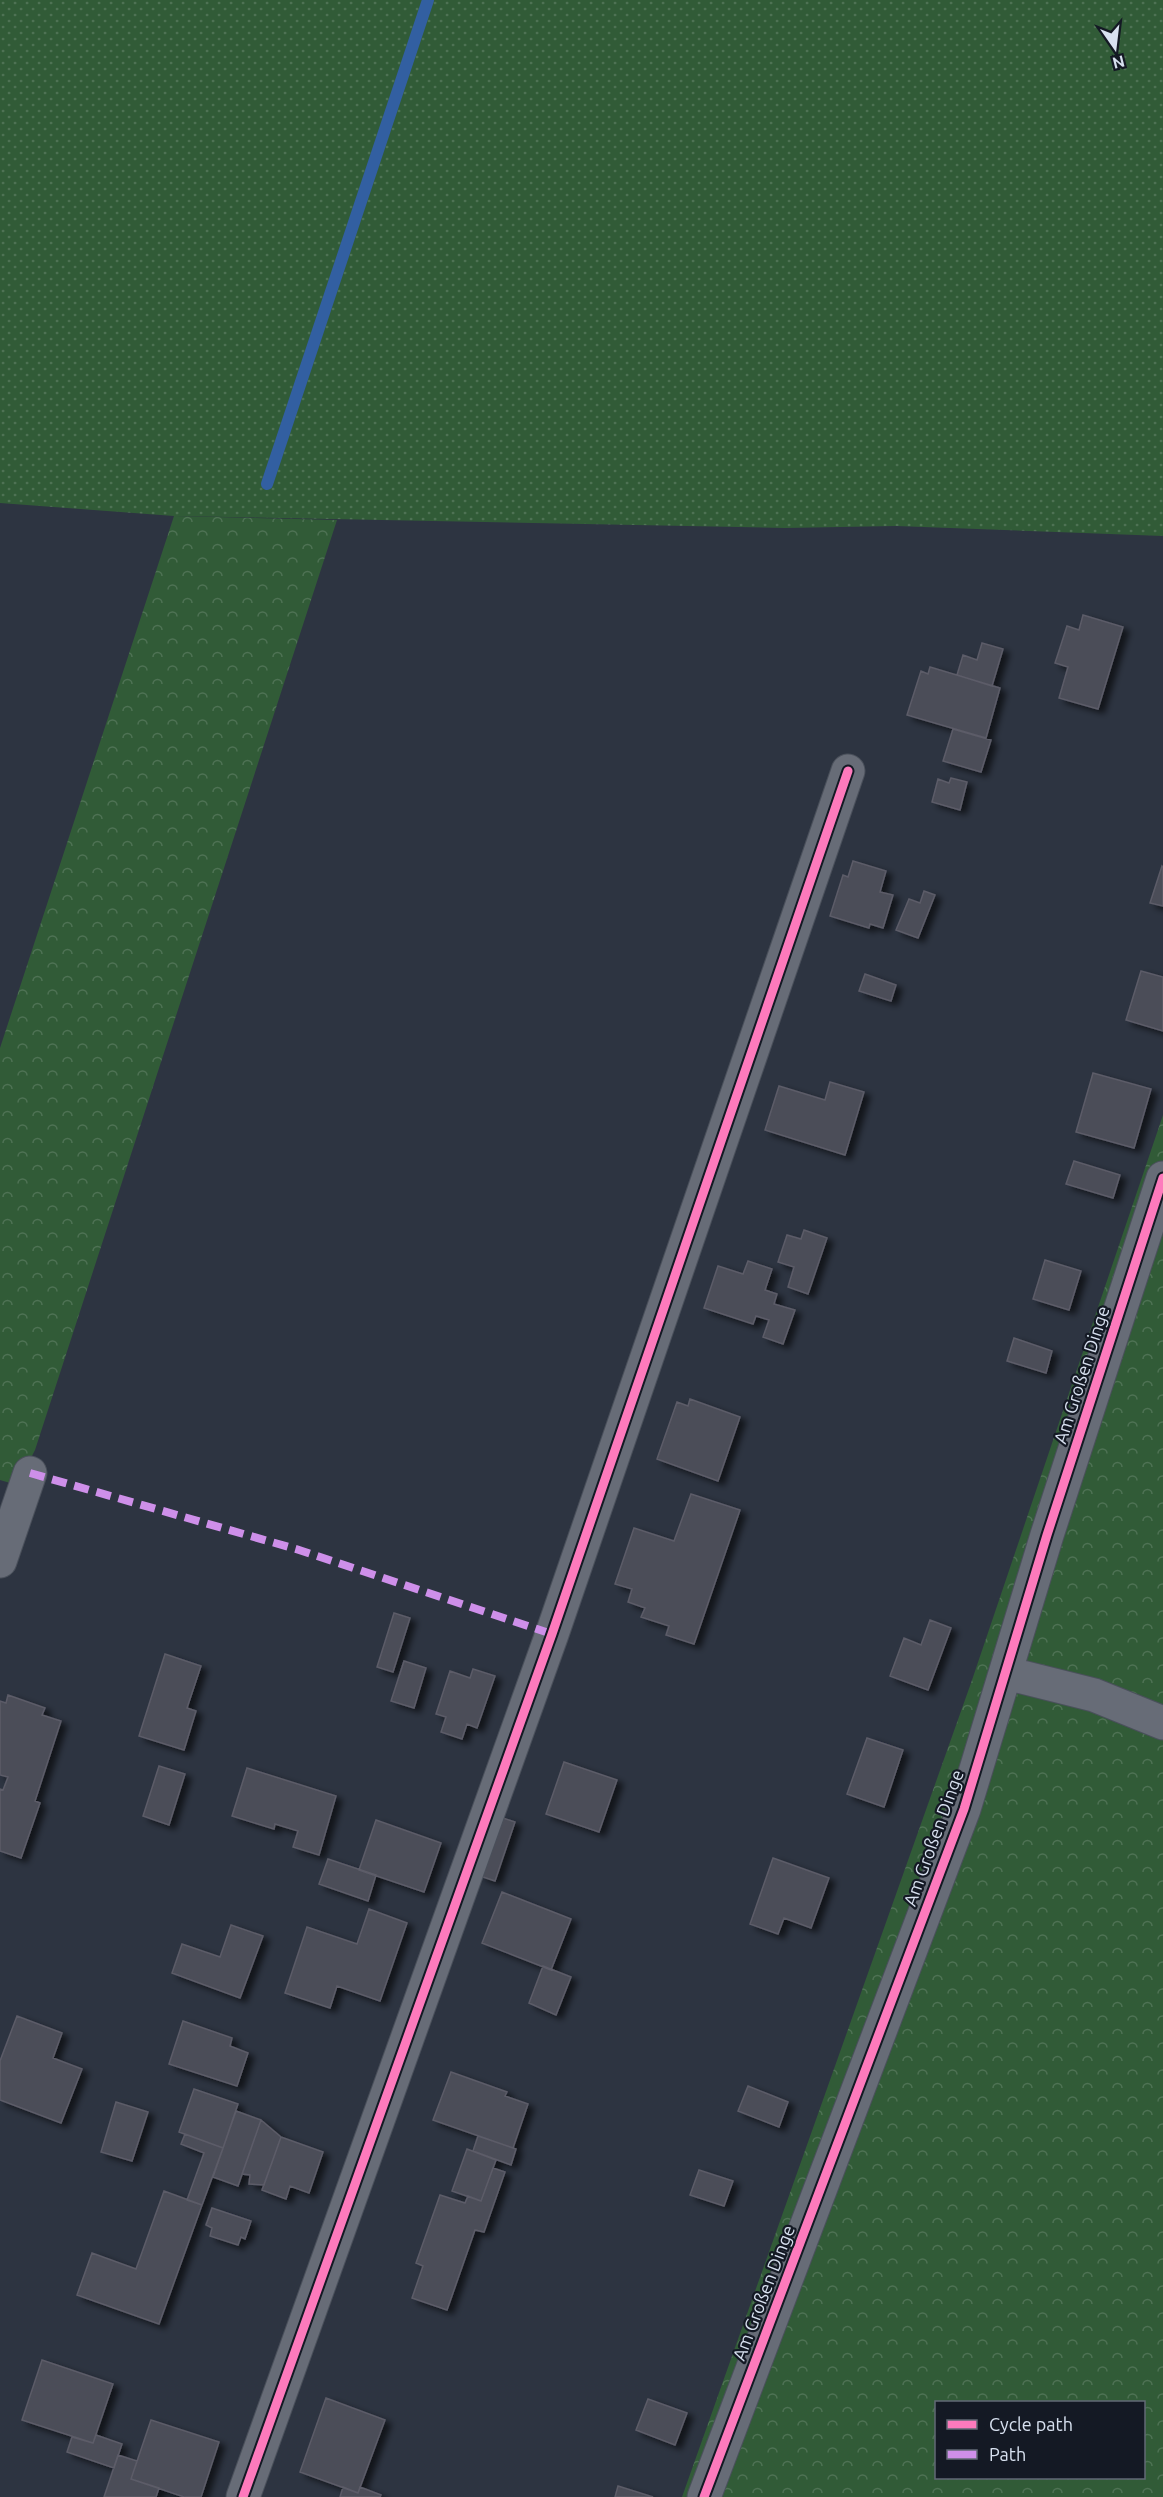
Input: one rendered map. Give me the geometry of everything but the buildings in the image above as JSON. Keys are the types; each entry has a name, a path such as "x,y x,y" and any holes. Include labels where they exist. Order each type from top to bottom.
{"street":[{"path":"243,2497 552,1634 848,771"},
{"name":"Am Großen Dinge","path":"704,2497 960,1820 1047,1535 1163,1178"},
{"path":"0,1561 30,1473"},
{"path":"1006,1673 1094,1695 1163,1723"}],"green space":[{"path":"0,0 1163,0 1163,536 896,526 785,528 174,516 0,503"},
{"path":"174,516 337,520 35,1450 17,1485 0,1480 0,1048"},
{"path":"1163,1115 1163,2497 682,2497 971,1683"}],"waterway":[{"path":"267,484 428,0"}],"marked path":[{"path":"30,1473 296,1549 552,1634"}],"cycle path":[{"path":"243,2497 552,1634 848,771"},
{"path":"704,2497 964,1809 1047,1535 1163,1178"}]}
